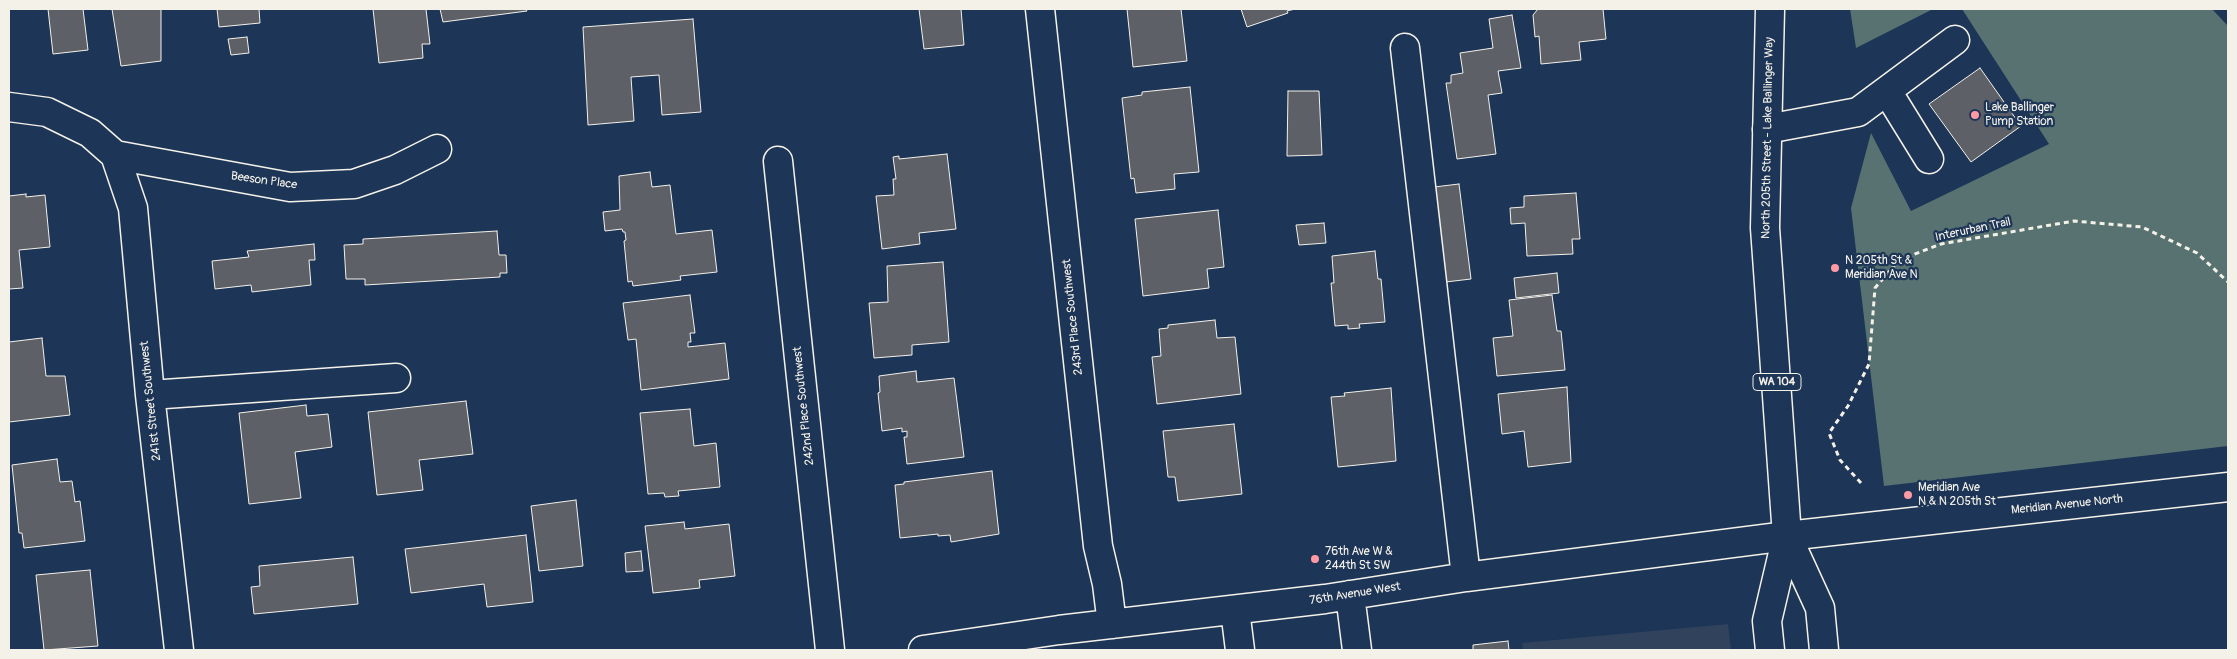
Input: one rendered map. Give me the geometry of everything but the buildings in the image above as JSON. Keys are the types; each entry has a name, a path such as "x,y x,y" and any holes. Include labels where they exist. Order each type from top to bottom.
{"street":[{"name":"243rd Place Southwest","path":"1040,9 1098,546 1107,584 1112,624"},
{"name":"North 205th Street - Lake Ballinger Way","path":"1770,9 1765,228 1787,536 1767,621 1770,650"},
{"path":"1768,129 1858,112 1956,40"},
{"path":"1405,48 1466,577"},
{"path":"1887,91 1929,159"},
{"path":"9,108 47,112 90,133 115,155"},
{"name":"Beeson Place","path":"115,155 290,187 354,184 395,170 437,149"},
{"name":"241st Street Southwest","path":"115,155 133,208 150,394 179,650"},
{"name":"242nd Place Southwest","path":"778,161 830,650"},
{"path":"150,394 396,378"},
{"name":"Meridian Avenue North","path":"1787,536 2228,487"},
{"name":"76th Avenue West","path":"923,650 969,647 1112,624 1350,595 1466,577 1787,536"},
{"name":"North 205th Street - Lake Ballinger Way","path":"1787,536 1820,608 1824,650"},
{"path":"1350,595 1357,650"},
{"path":"1234,610 1240,650"}],"path":[{"name":"Interurban Trail","path":"1861,483 1840,460 1829,434 1848,406 1869,364 1875,288 1899,260 1932,248 2000,232 2074,221 2142,227 2197,253 2228,282"}],"shaded area":[{"path":"1728,624 1731,650 1523,650 1522,643"}],"green space":[{"path":"1850,9 1933,9 1856,48"},
{"path":"1962,9 2212,9 2228,26 2228,446 1884,486 1851,208 1871,133 1911,211 2049,144"}],"place":[{"name":"Lake Ballinger Pump Station","path":"1975,115"},
{"name":"N 205th St & Meridian Ave N","path":"1835,268"},
{"name":"Meridian Ave N & N 205th St","path":"1908,495"},
{"name":"76th Ave W & 244th St SW","path":"1315,559"}]}
